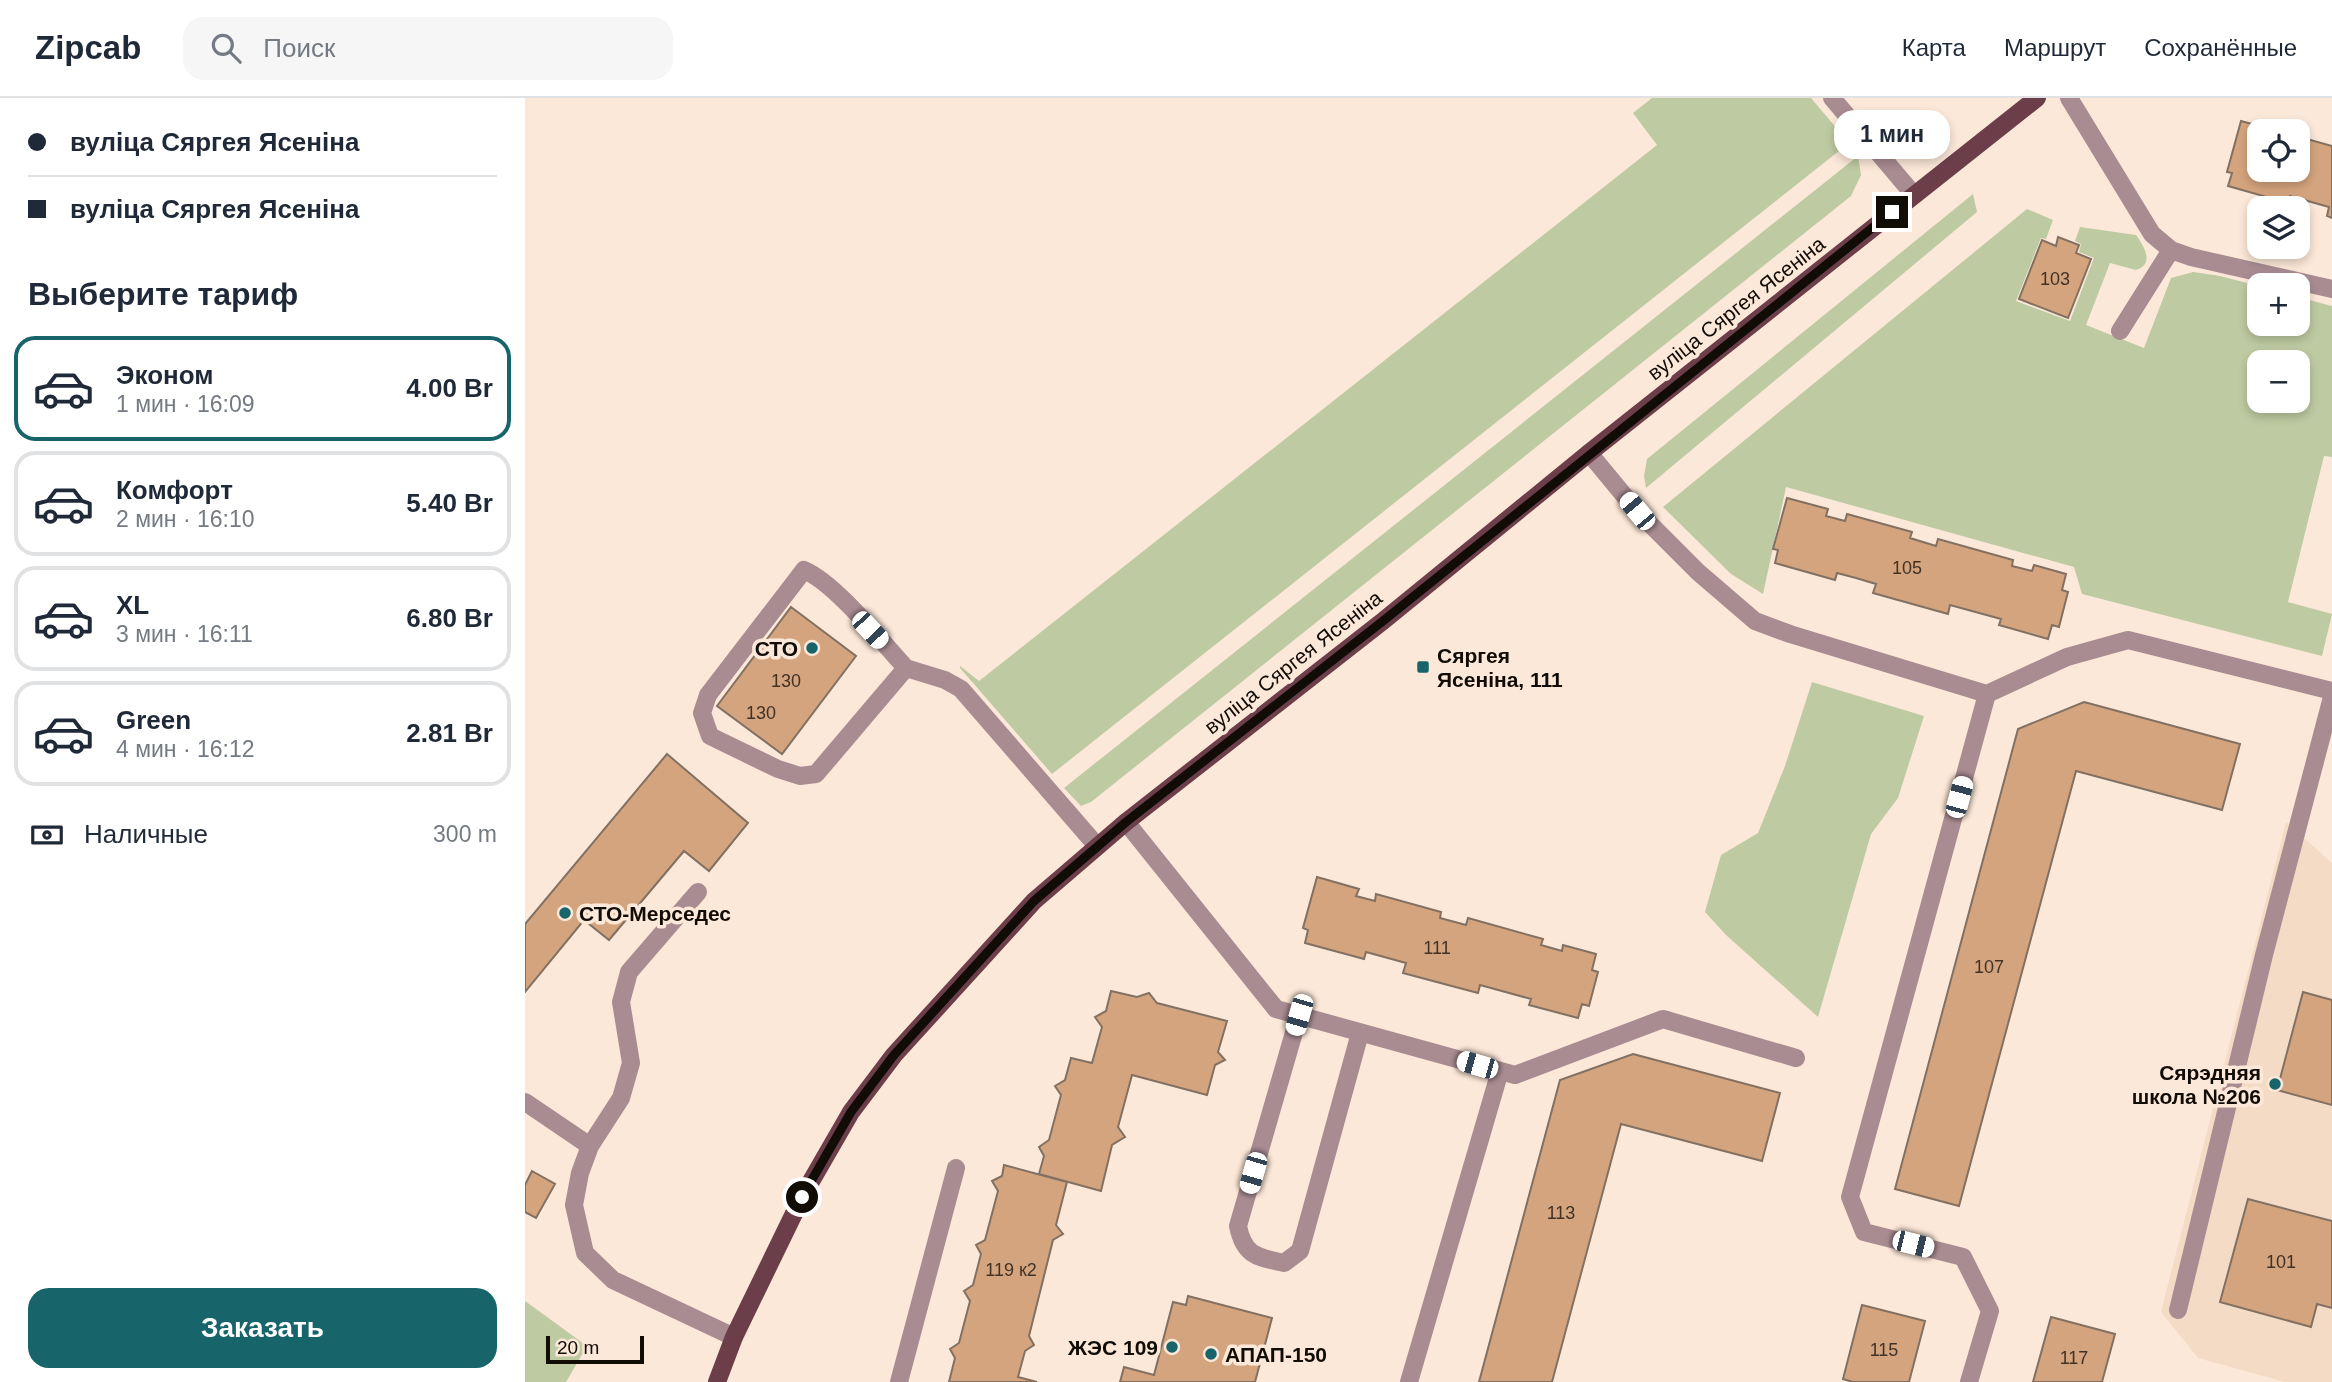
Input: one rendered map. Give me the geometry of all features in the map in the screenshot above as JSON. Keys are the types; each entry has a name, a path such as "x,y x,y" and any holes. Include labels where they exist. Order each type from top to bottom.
{"main road":[{"name":"вуліца Сяргея Ясеніна","path":"722,1380 734,1337 802,1197 851,1112 894,1055 1025,911 1126,822 1394,612 1589,453 2037,98"}],"lane":[{"path":"1832,98 1914,195"},
{"path":"2069,98 2152,234 2171,250 2190,257 2332,289"},
{"path":"2120,331 2171,250"},
{"path":"1589,453 1646,520 1698,572 1755,621 1790,635 1987,694 2067,657 2128,640 2332,691"},
{"path":"906,668 816,774 800,776 778,769 710,736 702,713 708,695 804,570 816,575 835,592 906,668 945,680 961,689 1097,846"},
{"path":"1969,1382 1990,1311 1963,1256 1864,1232 1850,1197 1987,694"},
{"path":"2178,1310 2264,955 2332,697"},
{"path":"1126,822 1276,1009 1515,1075 1663,1020 1796,1058"},
{"path":"698,892 629,972 621,1002 631,1063 621,1098 590,1146 580,1173 574,1205 585,1253 613,1280 734,1337"},
{"path":"1299,1015 1238,1226 1241,1243 1257,1257 1284,1263 1300,1251 1360,1033"},
{"path":"1409,1382 1500,1071"},
{"path":"525,1102 590,1146"},
{"path":"899,1382 956,1168"}],"shaded area":[{"name":"Сярэдняя школа №206","path":"2286,822 2332,863 2332,1382 2285,1382 2198,1358 2161,1312"}],"green space":[{"path":"1652,98 1811,98 1849,143 1052,774 960,666 979,681 1657,145 1633,113"},
{"path":"1858,156 1861,175 1851,196 1091,802 1081,806 1064,788"},
{"path":"1973,194 1977,212 1646,488 1644,476 1647,459"},
{"path":"2027,209 2053,220 2046,239 2041,238 2016,301 2070,321 2094,258 2079,252 2081,244 2075,241 2080,227 2136,235 2145,249 2145,264 2136,270 2110,263 2086,325 2144,348 2171,278 2193,272 2247,283 2247,336 2310,336 2310,300 2332,306 2332,457 2324,456 2288,602 2332,614 2322,656 2082,594 2074,567 1786,487 1763,594 1731,574 1663,507"},
{"path":"1812,682 1924,716 1898,798 1871,834 1818,1017 1726,935 1705,912 1721,855 1758,833 1785,766"},
{"path":"525,1301 587,1346 566,1382 525,1382"}],"building":[{"path":"2241,121 2247,123 2247,182 2310,182 2310,140 2332,146 2332,218 2327,216 2329,207 2310,202 2310,196 2263,196 2228,186 2232,173 2227,172"},
{"path":"2058,237 2079,245 2076,253 2091,259 2068,318 2019,299 2042,240 2056,246"},
{"path":"1787,498 1828,509 1826,516 1845,521 1847,514 1912,532 1910,538 1936,546 1938,539 2013,560 2012,566 2032,571 2034,565 2066,574 2062,590 2068,592 2059,627 2052,625 2048,639 1999,625 2001,619 1950,605 1948,614 1873,593 1876,584 1856,578 1837,573 1835,580 1775,563 1778,550 1773,549"},
{"path":"791,607 856,656 782,754 717,706"},
{"path":"2084,702 2240,744 2222,810 2076,771 1959,1206 1895,1189 2018,729"},
{"path":"667,754 748,823 709,871 684,851 609,940 584,920 525,992 525,924"},
{"path":"1317,877 1359,889 1356,896 1375,901 1376,894 1441,912 1440,918 1466,925 1468,918 1543,939 1541,945 1562,951 1563,945 1596,954 1592,970 1598,972 1589,1006 1582,1004 1578,1018 1529,1005 1531,999 1480,985 1478,993 1403,973 1406,963 1366,952 1364,959 1305,943 1308,930 1303,928"},
{"path":"1111,991 1137,997 1149,993 1157,1003 1227,1021 1218,1052 1225,1060 1215,1065 1207,1095 1132,1075 1118,1127 1125,1137 1112,1145 1101,1191 1039,1174 1044,1156 1039,1147 1049,1140 1061,1095 1055,1086 1065,1080 1071,1058 1092,1063 1102,1027 1095,1017 1106,1011"},
{"path":"2303,992 2332,1000 2332,1105 2277,1090"},
{"path":"1633,1054 1780,1093 1762,1161 1621,1124 1552,1382 1479,1382 1560,1080"},
{"path":"1004,1165 1067,1182 1056,1225 1063,1234 1053,1240 1029,1336 1034,1345 1025,1351 1018,1377 1037,1382 949,1382 955,1358 950,1349 959,1343 970,1301 964,1291 973,1285 981,1254 976,1245 985,1240 998,1191 992,1181 1002,1176"},
{"path":"532,1171 555,1184 536,1218 525,1212 525,1185"},
{"path":"2248,1199 2332,1221 2332,1308 2317,1304 2311,1327 2220,1302"},
{"path":"1188,1296 1272,1318 1255,1382 1120,1382 1124,1367 1154,1375 1173,1302 1186,1305"},
{"path":"1862,1305 1925,1321 1909,1382 1853,1382 1843,1379"},
{"path":"2051,1317 2115,1334 2102,1382 2033,1382"}],"place":[{"name":"СТО","path":"812,648"},
{"name":"Сяргея Ясеніна, 111","path":"1423,667"},
{"name":"СТО-Мерседес","path":"565,913"},
{"name":"Сярэдняя школа №206","path":"2275,1084"},
{"name":"ЖЭС 109","path":"1172,1347"},
{"name":"АПАП-150","path":"1211,1354"}],"route":[{"path":"802,1197 851,1112 894,1055 1034,901 1126,822 1383,621 1892,212"}]}
